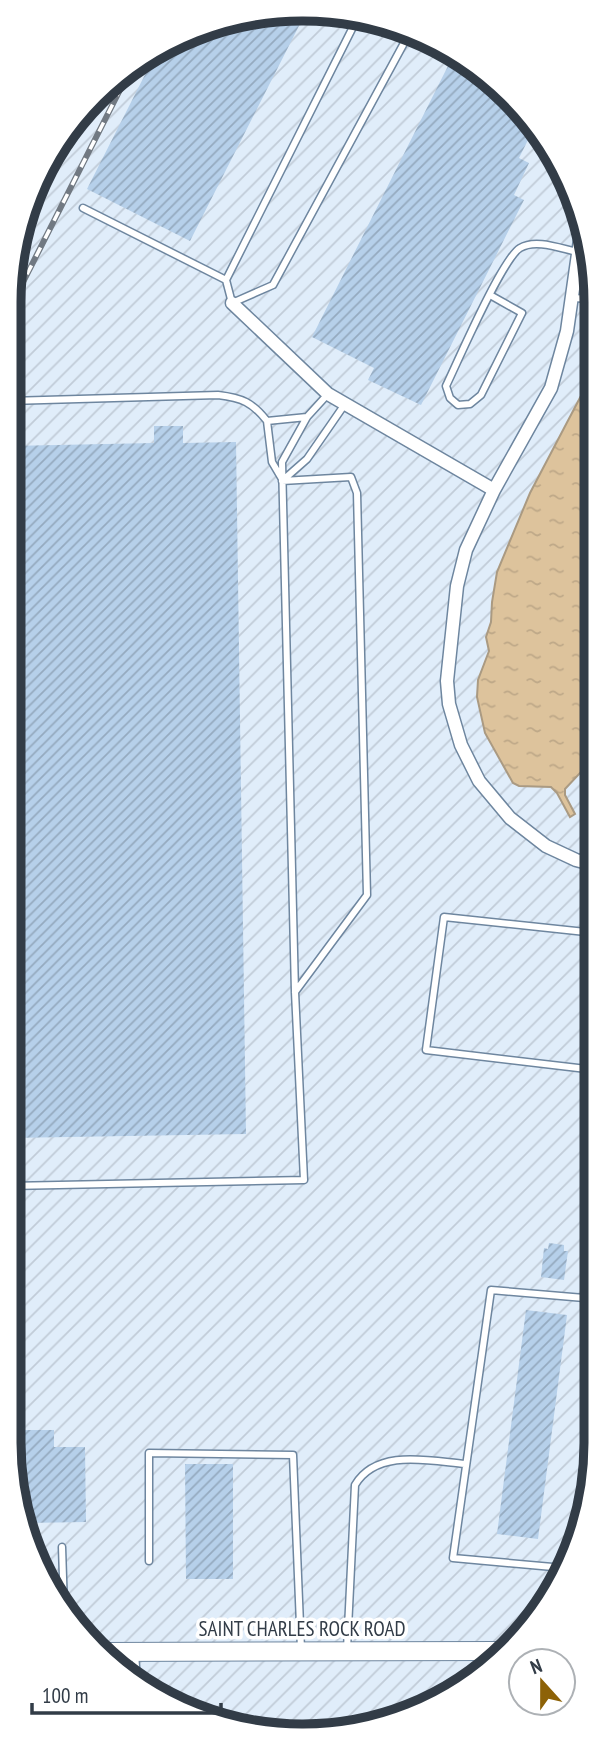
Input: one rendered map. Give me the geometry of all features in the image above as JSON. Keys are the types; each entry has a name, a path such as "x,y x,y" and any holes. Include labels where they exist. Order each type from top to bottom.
{"street":[{"path":"579,247 561,359 551,388 494,490 467,550 457,586 448,660 449,704 461,745 479,780 510,818 546,846 584,862"},
{"path":"232,303 328,394 494,490"},
{"name":"SAINT CHARLES ROCK ROAD","path":"115,1652 492,1651"}],"lane":[{"path":"354,25 226,280 232,303 273,285 405,40"},
{"path":"83,208 226,280"},
{"path":"490,295 522,313 481,395 470,404 458,405 450,398 446,386 490,295 506,264 520,248 537,244 578,253"},
{"path":"572,298 584,299"},
{"path":"21,1186 304,1180 295,992 282,462 307,417 328,394"},
{"path":"21,401 218,395 237,398 255,407 267,421 272,463 282,481"},
{"path":"282,481 307,459 346,404"},
{"path":"267,421 307,417"},
{"path":"282,481 351,477 357,493 367,895 295,992"},
{"path":"584,932 444,917 426,1050 584,1069"},
{"path":"555,1567 453,1558 491,1290 584,1298"},
{"path":"149,1561 149,1453 293,1455 301,1651"},
{"path":"347,1651 355,1485 360,1476 368,1470 394,1461 465,1464"},
{"path":"62,1547 63,1591"},
{"path":"135,1652 136,1670"}],"shaded area":[{"path":"302,21 357,26 393,36 427,50 459,68 502,103 537,146 555,178 569,212 582,266 584,1442 579,1497 563,1550 537,1599 502,1642 459,1677 410,1703 357,1719 302,1724 266,1722 212,1709 178,1695 146,1677 103,1642 68,1599 42,1550 26,1497 22,1461 21,302 26,248 42,195 68,146 103,103 146,68 195,42 248,26"}],"water":[{"path":"584,390 584,766 565,789 565,795 575,814 570,817 551,787 519,786 513,783 485,733 477,697 478,680 489,651 486,637 491,622 497,572 530,493"}],"building":[{"path":"301,21 190,241 87,189 149,66 178,50 212,36 248,26"},
{"path":"450,63 502,103 526,131 530,136 519,158 529,163 514,195 524,200 421,405 368,380 374,368 312,337"},
{"path":"154,426 183,426 183,443 236,442 246,1134 21,1138 21,446 154,443"},
{"path":"549,1243 564,1245 564,1251 568,1251 564,1280 541,1277 544,1248 548,1249"},
{"path":"526,1310 567,1315 538,1539 497,1534"},
{"path":"21,1430 54,1430 54,1447 85,1447 86,1522 33,1523 23,1479"},
{"path":"185,1464 233,1464 233,1579 186,1579"}],"railway":[{"path":"22,284 121,87"}]}
